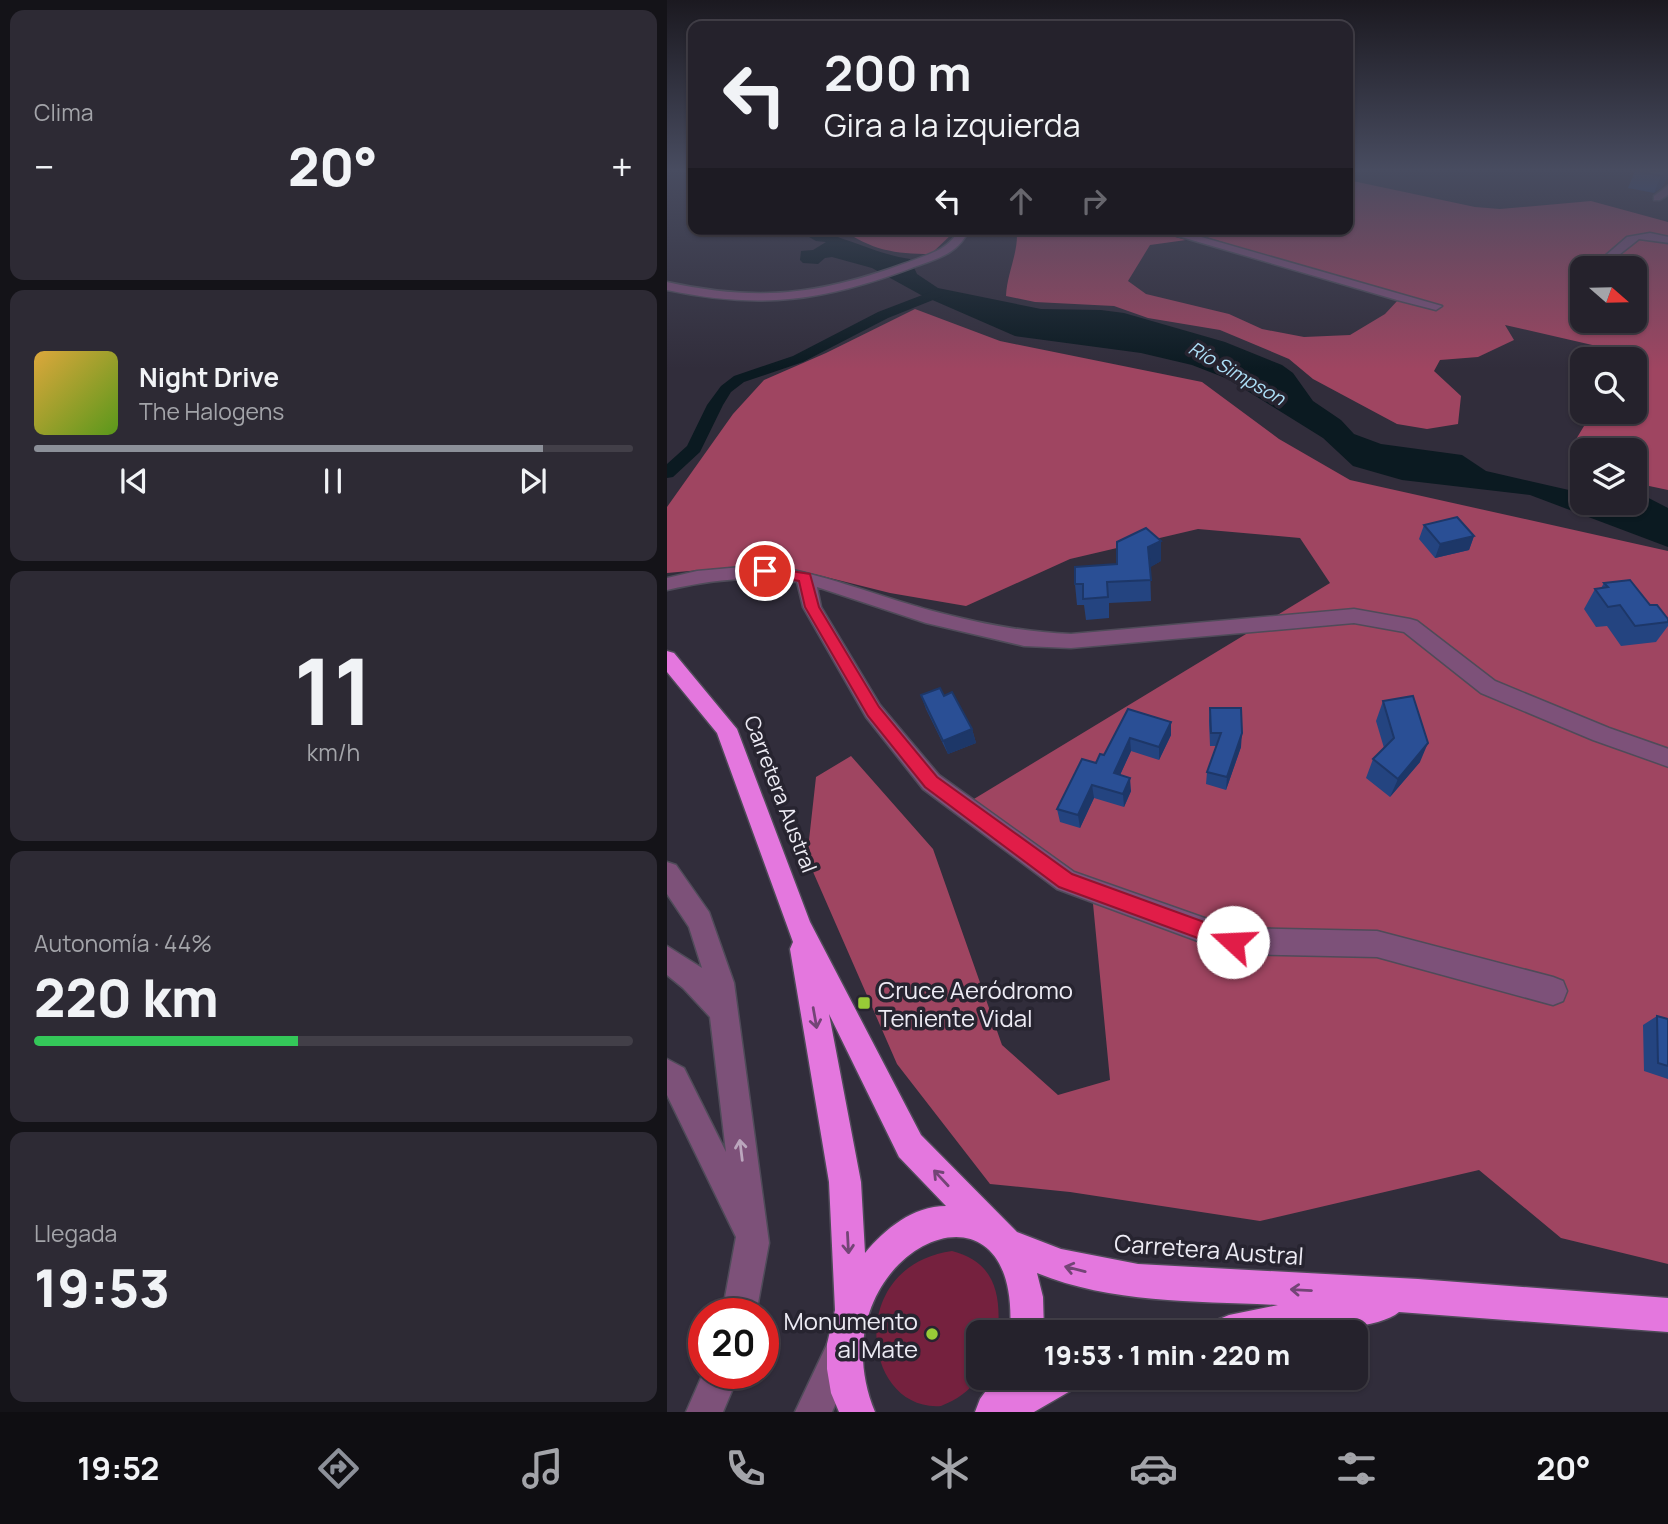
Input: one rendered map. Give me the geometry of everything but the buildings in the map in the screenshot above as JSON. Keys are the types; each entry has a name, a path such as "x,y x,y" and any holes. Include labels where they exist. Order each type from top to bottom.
{"highway":[{"name":"Carretera Austral","path":"667,659 726,729 799,927 910,1146 997,1236 1061,1266 1138,1281 1418,1296 1668,1315"},
{"name":"Carretera Austral","path":"799,927 845,1182 848,1327 845,1368 849,1393 857,1412"},
{"path":"848,1327 867,1277 887,1250 911,1231 938,1221 964,1219 997,1236 1019,1263 1026,1286 1028,1320"},
{"name":"Carretera Austral","path":"1292,1320 1418,1296"},
{"path":"993,1412 1009,1390"},
{"path":"1000,1412 1038,1390"}],"street":[{"path":"667,286 720,298 760,300 850,287 953,247 961,237"},
{"path":"1191,237 1251,252 1328,279 1436,306"},
{"path":"1611,256 1631,237"},
{"path":"1649,237 1668,240"},
{"path":"667,584 697,577 765,571 805,577 926,616 1023,639 1071,641 1354,616 1410,626 1488,687 1601,734 1668,758"},
{"path":"805,577 812,607 873,711 931,782 1065,881 1233,942 1377,944 1553,991"},
{"path":"667,873 700,921 720,983 753,1243 742,1298"},
{"path":"667,959 693,978 723,1010"},
{"path":"667,1074 674,1078 753,1243"},
{"path":"813,1412 848,1327"},
{"path":"704,1412 714,1389"}],"shaded area":[{"path":"854,237 949,237 931,254 906,253 863,242"},
{"path":"1017,237 1175,237 1186,240 1150,245 1128,281 1146,294 1229,314 1262,329 1304,337 1350,335 1385,314 1399,299 1379,287 1205,237 1668,237 1668,490 1647,486 1647,438 1577,438 1585,424 1647,424 1647,347 1601,347 1505,325 1514,340 1478,357 1440,360 1434,371 1461,396 1458,424 1427,429 1397,424 1313,379 1289,359 1220,330 1148,318 1114,306 1035,302 1006,296"},
{"path":"915,309 1000,341 1202,382 1279,439 1350,480 1668,551 1668,1264 1561,1238 1479,1170 1260,1221 1070,1192 990,1184 897,1064 807,858 816,777 851,756 933,849 1002,1045 1058,1095 1110,1080 1091,883 964,805 1330,583 1300,538 1198,529 1070,559 966,606 890,593 802,571 745,566 667,573 667,507 733,414 764,380"},
{"path":"952,1251 966,1256 986,1271 996,1292 998,1304 999,1320 966,1320 967,1390 941,1406 914,1402 894,1386 881,1364 876,1336 880,1308 894,1282 917,1262"}],"water":[{"name":"Río Simpson","path":"809,237 838,237 910,259 917,274 938,288 1041,309 1124,313 1225,342 1282,365 1293,373 1313,401 1341,420 1354,434 1381,444 1462,455 1486,471 1570,490 1570,510 1530,495 1402,480 1353,466 1323,438 1228,379 1192,365 1141,353 1015,336 921,295 872,268 832,257 825,258 818,264 803,263 800,260 801,251 813,250 826,242"},
{"name":"Río Simpson","path":"1647,497 1668,508 1668,547 1583,515 1647,515"}],"waterway":[{"path":"667,473 694,448 715,405 726,389 739,379 798,359 883,315 938,293"}],"place":[{"name":"Cruce Aeródromo Teniente Vidal","path":"864,1003"},
{"name":"Monumento al Mate","path":"932,1334"}],"route":[{"path":"765,571 805,577 812,607 873,711 931,782 1065,881 1233,942"}]}
